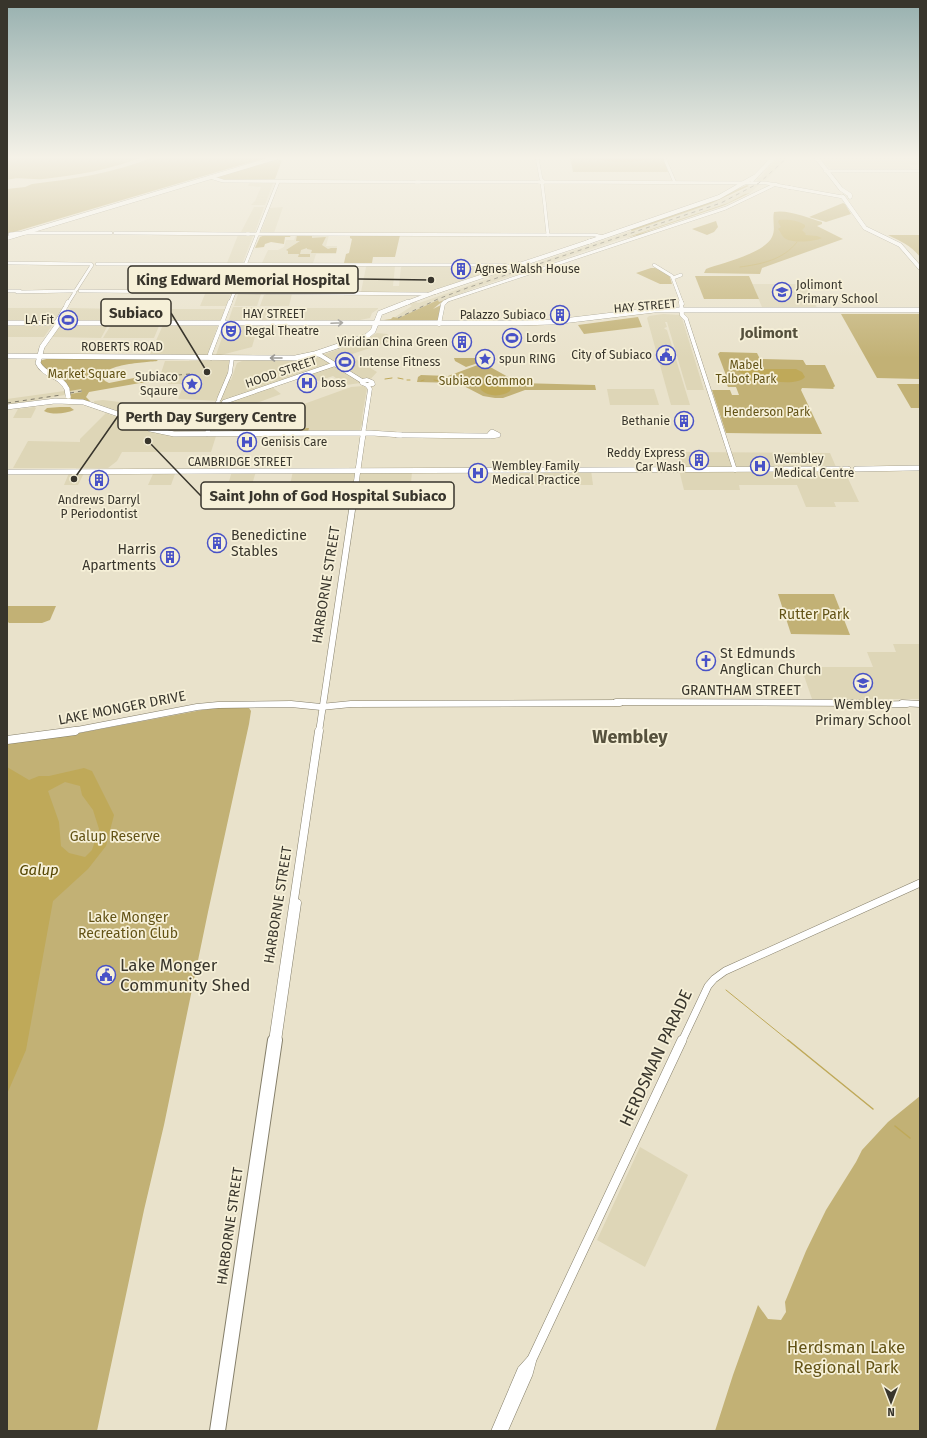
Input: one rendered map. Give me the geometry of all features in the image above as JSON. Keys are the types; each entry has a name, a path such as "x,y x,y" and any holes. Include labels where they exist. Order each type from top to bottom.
{"main road":[{"path":"8,236 48,224"},
{"path":"8,236 38,231 60,224"},
{"path":"211,356 261,224"},
{"path":"319,353 321,350 367,333 371,329 379,311 640,224"},
{"path":"864,224 867,228 900,245 920,268"},
{"path":"864,224 867,228 905,246 920,263"},
{"path":"7,263 499,265 510,267"},
{"path":"372,333 374,322 380,313 438,291"},
{"path":"732,310 742,313 750,310"},
{"name":"HAY STREET","path":"7,323 568,323 683,311 920,310"},
{"name":"HAY STREET","path":"683,311 742,313 920,313"},
{"path":"380,313 379,319 383,322"},
{"name":"HAY STREET","path":"374,322 396,324 441,323"},
{"path":"56,324 33,363 35,368 41,373 58,381 64,390"},
{"path":"319,353 372,333 381,326 396,324"},
{"name":"ROBERTS ROAD","path":"7,356 211,356 234,358 295,358 319,353"},
{"path":"36,356 40,368 62,380 66,400"},
{"path":"38,363 39,360 50,356"},
{"path":"7,408 66,400"},
{"path":"7,408 66,400 91,406 171,434 490,434"},
{"name":"HARBORNE STREET","path":"214,1431 365,434"},
{"name":"CAMBRIDGE STREET","path":"7,471 856,471 920,469"},
{"name":"GRANTHAM STREET","path":"242,704 920,704"},
{"name":"LAKE MONGER DRIVE","path":"7,740 87,728 197,707 242,704"},
{"name":"HARBORNE STREET","path":"220,1431 325,704"},
{"name":"HERDSMAN PARADE","path":"503,1431 528,1374 532,1359 702,995 711,982 719,975 735,966 920,883"},
{"name":"HERDSMAN PARADE","path":"496,1431 522,1370 532,1359"}],"street":[{"path":"546,224 547,234"},
{"path":"441,323 443,304 448,300 677,224"},
{"path":"38,231 257,235 547,234 592,235 601,237"},
{"path":"56,324 94,264"},
{"path":"654,266 670,274 673,278 733,470"},
{"path":"673,278 681,275"},
{"path":"8,291 427,294"},
{"path":"410,293 420,294 422,296"},
{"path":"319,353 364,381"},
{"path":"319,353 364,381"},
{"path":"209,434 222,401 234,358"},
{"name":"HOOD STREET","path":"222,401 233,400 335,364"},
{"name":"HARBORNE STREET","path":"364,381 363,384 370,385 365,434"}],"shaded area":[{"path":"245,224 258,224 255,232 241,232"},
{"path":"264,224 277,224 274,233 261,232"},
{"path":"651,224 665,224 472,289 399,319 395,317 412,306 408,304 414,302 419,303 490,278 488,277 508,270 513,271"},
{"path":"238,235 253,236 243,262 227,263"},
{"path":"296,235 329,235 326,246 337,246 336,254 316,254 313,263 262,263 268,250 278,250 284,247 286,240 294,240"},
{"path":"202,265 241,266 232,291 194,291 196,284 191,284 194,278 200,278 203,271 199,271"},
{"path":"367,266 395,266 393,286 399,286 401,267 403,266 480,267 480,275 429,292 361,292"},
{"name":"Jolimont Primary School","path":"752,284 805,284 817,308 762,307"},
{"path":"205,294 231,294 226,306 200,306"},
{"path":"238,294 261,294 257,306 234,306"},
{"path":"292,294 289,306 260,306 264,295"},
{"path":"233,307 257,307 252,322 228,322"},
{"path":"7,308 62,308 54,321 7,321"},
{"path":"70,308 120,309 114,321 62,321"},
{"path":"260,308 287,308 284,321 256,322"},
{"path":"291,308 378,309 372,313 370,318 360,320 288,321"},
{"path":"126,309 225,309 220,322 119,322"},
{"path":"663,314 681,315 704,390 687,390 667,322 665,322 667,327 664,328 667,330 690,405 671,405 647,318 649,316"},
{"path":"7,324 53,324 44,337 7,337"},
{"path":"60,324 108,325 101,338 52,337"},
{"path":"111,325 159,326 154,338 103,338"},
{"path":"163,325 218,325 208,354 150,354"},
{"path":"226,326 258,326 252,347 216,355"},
{"path":"377,333 387,334 394,340 349,355 377,372 368,382 346,385 333,376 318,381 308,375 272,387 281,394 238,410 234,422 237,425 243,426 351,387 363,386 367,388 362,417 363,421 360,430 176,432 161,429 149,423 154,412 161,407 212,414 221,401 178,399 184,384 168,384 169,380 159,379 165,361 228,361 231,362 226,379 231,380 237,363 242,361 309,360 366,339"},
{"path":"81,389 82,392 7,405 7,399"},
{"path":"607,389 654,389 659,405 610,405"},
{"path":"103,400 128,403 124,412 122,413 94,403 94,401"},
{"path":"36,408 31,418 13,418 18,409"},
{"path":"106,413 155,431 216,436 211,452 122,452 117,461 108,468 13,468 28,441 80,442 80,439"},
{"path":"678,452 830,453 836,467 845,472 859,502 834,502 836,507 806,507 797,485 739,485 740,490 684,490 679,470 681,466"},
{"path":"412,470 411,485 290,485 293,471"},
{"path":"519,470 591,470 593,485 519,485"},
{"path":"232,471 256,471 252,485 228,485"},
{"path":"69,473 84,473 78,485 64,485"},
{"path":"153,474 175,474 171,485 148,485"},
{"name":"Wembley Primary School","path":"893,644 920,644 920,699 812,699 801,667 873,667 867,652 896,652"},
{"path":"640,1147 688,1175 645,1267 597,1240"}],"green space":[{"path":"7,224 41,224 7,234"},
{"path":"644,224 652,224 632,231 629,229"},
{"path":"666,224 668,224 639,234 675,224 628,239 637,235 625,238"},
{"path":"707,224 717,224 718,227 714,232 707,235 692,229"},
{"path":"774,224 822,224 817,226 843,239 762,268 760,274 704,273 706,269 752,253 761,248 768,243 772,237"},
{"path":"265,235 291,235 290,237 285,237 284,244 271,242 265,244 264,247 255,248 260,237"},
{"path":"297,235 312,235 312,238 326,237 322,245 328,249 337,248 336,253 311,253 312,250 307,248 301,250 300,254 310,254 310,257 298,257 299,254 288,254 288,251 286,250 300,241 296,241"},
{"path":"350,235 400,235 395,257 373,257 372,263 344,263 346,254 349,253 352,239 350,238"},
{"path":"888,235 920,235 920,257 910,247"},
{"path":"655,268 669,274 672,284 660,284 636,273"},
{"path":"695,276 749,276 759,299 704,299"},
{"path":"438,300 439,302 444,300 433,309 441,305 439,320 384,320 391,319 393,317 399,318"},
{"path":"841,314 920,314 920,379 877,378"},
{"path":"638,317 642,327 584,334 578,325"},
{"path":"720,352 757,353 760,359 803,360 806,365 825,365 835,386 833,388 834,389 802,388 801,390 822,434 726,433 712,390 730,390 732,395 739,395 736,387 728,387 724,378 727,378 718,354"},
{"name":"Market Square","path":"50,358 154,358 158,361 134,363 115,367 107,371 104,375 105,381 109,383 144,376 155,376 152,382 89,392 86,397 90,401 88,402 71,399 70,394 82,392 81,389 70,391 64,380 46,371 39,361"},
{"path":"454,358 481,358 481,362 466,367 455,361"},
{"name":"Subiaco Common","path":"483,363 519,383 595,385 596,390 525,390 503,398 495,398 483,396 458,383 417,382 418,377 421,375 448,376"},
{"path":"897,384 920,384 920,408 911,408"},
{"path":"70,407 74,410 59,414 44,411 47,408"},
{"path":"309,428 308,432 232,432 236,429"},
{"name":"Rutter Park","path":"778,594 834,594 850,635 791,634"},
{"path":"7,606 56,606 50,620 42,623 9,623 7,621"},
{"name":"Galup Reserve","path":"227,707 249,708 251,711 249,724 97,1431 7,1431 7,744"},
{"name":"Herdsman Lake Regional Park","path":"920,1096 920,1431 715,1431 758,1305 768,1319 781,1320 786,1312 785,1302 806,1251 826,1210 862,1150 888,1122"}],"water":[{"path":"779,224 803,224 805,227 802,230 806,234 805,235 822,238 804,242 786,239 778,229 781,227"},
{"path":"735,369 796,369 802,372 805,377 792,382 770,381 749,376"},
{"path":"496,381 506,383 511,387 510,391 499,395 491,395 481,390 480,387 485,383"},
{"name":"Galup","path":"7,767 29,780 39,776 49,776 84,768 92,771 114,815 106,846 88,869 53,901 26,1050 7,1094","holes":["65,782 80,786 82,795 93,810 99,829 92,850 85,857 69,853 61,846 59,822 48,791"]}],"waterway":[{"path":"740,267 764,263 779,257 797,242"},
{"path":"385,379 392,378"},
{"path":"398,378 403,379"},
{"path":"434,380 444,382 460,380"},
{"path":"461,380 478,385"},
{"path":"726,990 789,1041"},
{"path":"788,1040 873,1109"},
{"path":"895,1126 910,1138"}],"railway":[{"path":"398,318 438,299 467,288 658,224"},
{"path":"178,375 190,374"},
{"path":"70,393 82,391"},
{"path":"7,403 61,395"}],"place":[{"name":"Agnes Walsh House","path":"461,269"},
{"name":"King Edward Memorial Hospital","path":"431,280"},
{"name":"Jolimont Primary School","path":"782,292"},
{"name":"Palazzo Subiaco","path":"560,315"},
{"name":"LA Fit","path":"68,320"},
{"name":"Regal Theatre","path":"231,331"},
{"name":"Lords","path":"512,338"},
{"name":"Viridian China Green","path":"462,342"},
{"name":"City of Subiaco","path":"666,355"},
{"name":"spun RING","path":"485,359"},
{"name":"Intense Fitness","path":"345,362"},
{"name":"Subiaco","path":"207,372"},
{"name":"boss","path":"307,383"},
{"name":"Subiaco Sqaure","path":"192,384"},
{"name":"Bethanie","path":"684,421"},
{"name":"Saint John of God Hospital Subiaco","path":"148,441"},
{"name":"Genisis Care","path":"247,442"},
{"name":"Reddy Express Car Wash","path":"699,460"},
{"name":"Wembley Medical Centre","path":"760,466"},
{"name":"Wembley Family Medical Practice","path":"478,473"},
{"name":"Perth Day Surgery Centre","path":"74,479"},
{"name":"Andrews Darryl P Periodontist","path":"99,480"},
{"name":"Benedictine Stables","path":"217,543"},
{"name":"Harris Apartments","path":"170,557"},
{"name":"St Edmunds Anglican Church","path":"706,661"},
{"name":"Wembley Primary School","path":"863,683"},
{"name":"Lake Monger Community Shed","path":"106,975"}],"district":[{"name":"Jolimont","path":"769,333"},
{"name":"Wembley","path":"630,737"}],"park label":[{"name":"Mabel Talbot Park","path":"746,372"},
{"name":"Henderson Park","path":"767,412"},
{"name":"Lake Monger Recreation Club","path":"128,926"}]}
